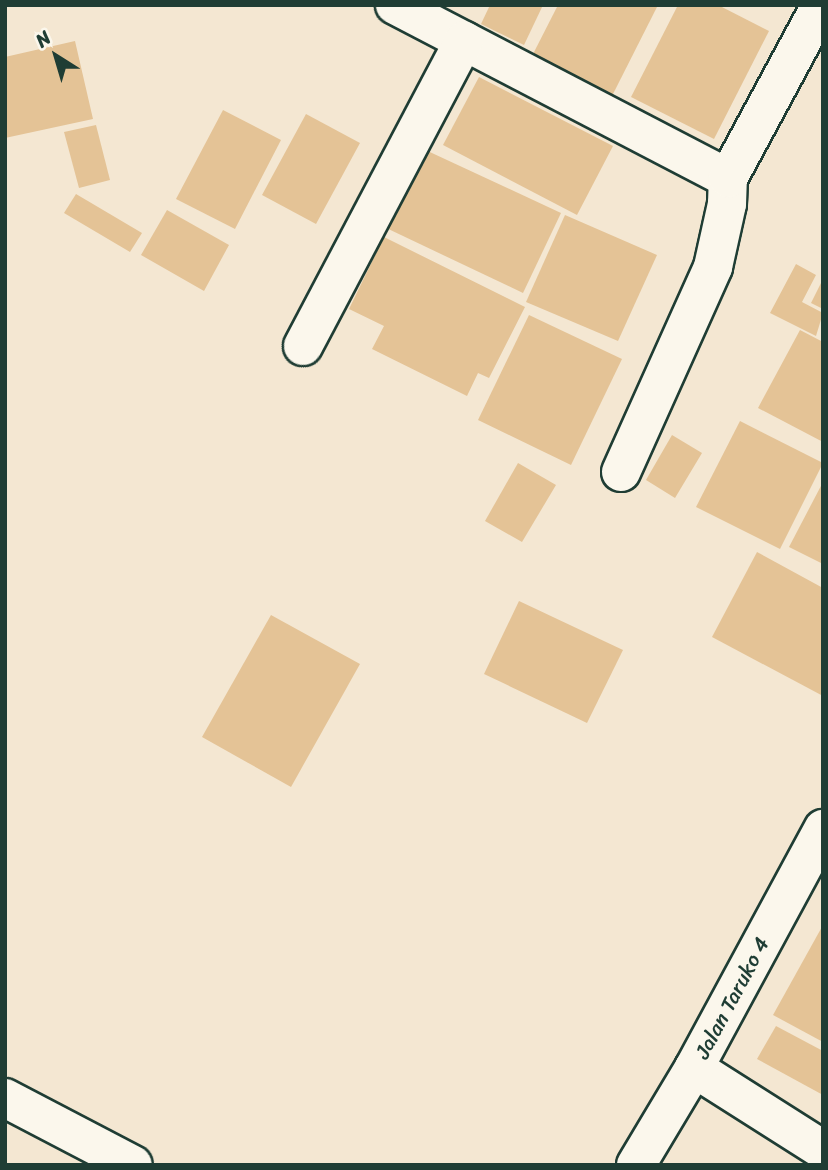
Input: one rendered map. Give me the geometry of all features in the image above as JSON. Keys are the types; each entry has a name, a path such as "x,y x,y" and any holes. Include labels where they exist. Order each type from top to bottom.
{"street":[{"path":"395,5 728,178"},
{"path":"621,472 713,267 727,204 728,178 821,5"},
{"path":"303,346 464,41"},
{"name":"Jalan Taruko 4","path":"636,1165 694,1068 823,829"},
{"path":"694,1068 823,1150"},
{"path":"5,1098 133,1165"}],"building":[{"path":"490,5 543,5 524,45 481,24"},
{"path":"558,5 658,5 612,96 532,56"},
{"path":"678,5 718,5 769,31 714,139 631,97"},
{"path":"75,41 93,119 5,138 5,57"},
{"path":"479,77 613,146 577,215 443,145"},
{"path":"223,110 281,140 235,229 176,199"},
{"path":"306,114 360,143 316,224 262,195"},
{"path":"96,125 110,180 79,188 64,132"},
{"path":"419,147 561,213 523,293 382,226"},
{"path":"76,194 142,233 130,252 64,213"},
{"path":"167,210 229,245 204,291 141,255"},
{"path":"565,215 657,255 618,341 526,302"},
{"path":"384,237 525,307 489,378 478,373 467,396 372,349 384,326 349,309"},
{"path":"796,264 816,275 802,302 823,313 816,336 770,313"},
{"path":"823,279 823,309 811,303"},
{"path":"529,315 622,359 571,465 478,420"},
{"path":"800,330 823,342 823,442 758,408"},
{"path":"740,421 823,463 780,549 696,507"},
{"path":"672,435 702,453 675,498 646,480"},
{"path":"518,463 556,485 522,542 485,521"},
{"path":"823,482 823,564 789,547"},
{"path":"757,552 823,588 823,696 712,637"},
{"path":"519,601 623,650 587,723 484,674"},
{"path":"271,615 360,664 291,787 202,737"},
{"path":"823,925 823,1042 773,1015"},
{"path":"776,1026 823,1051 823,1095 757,1059"}]}
